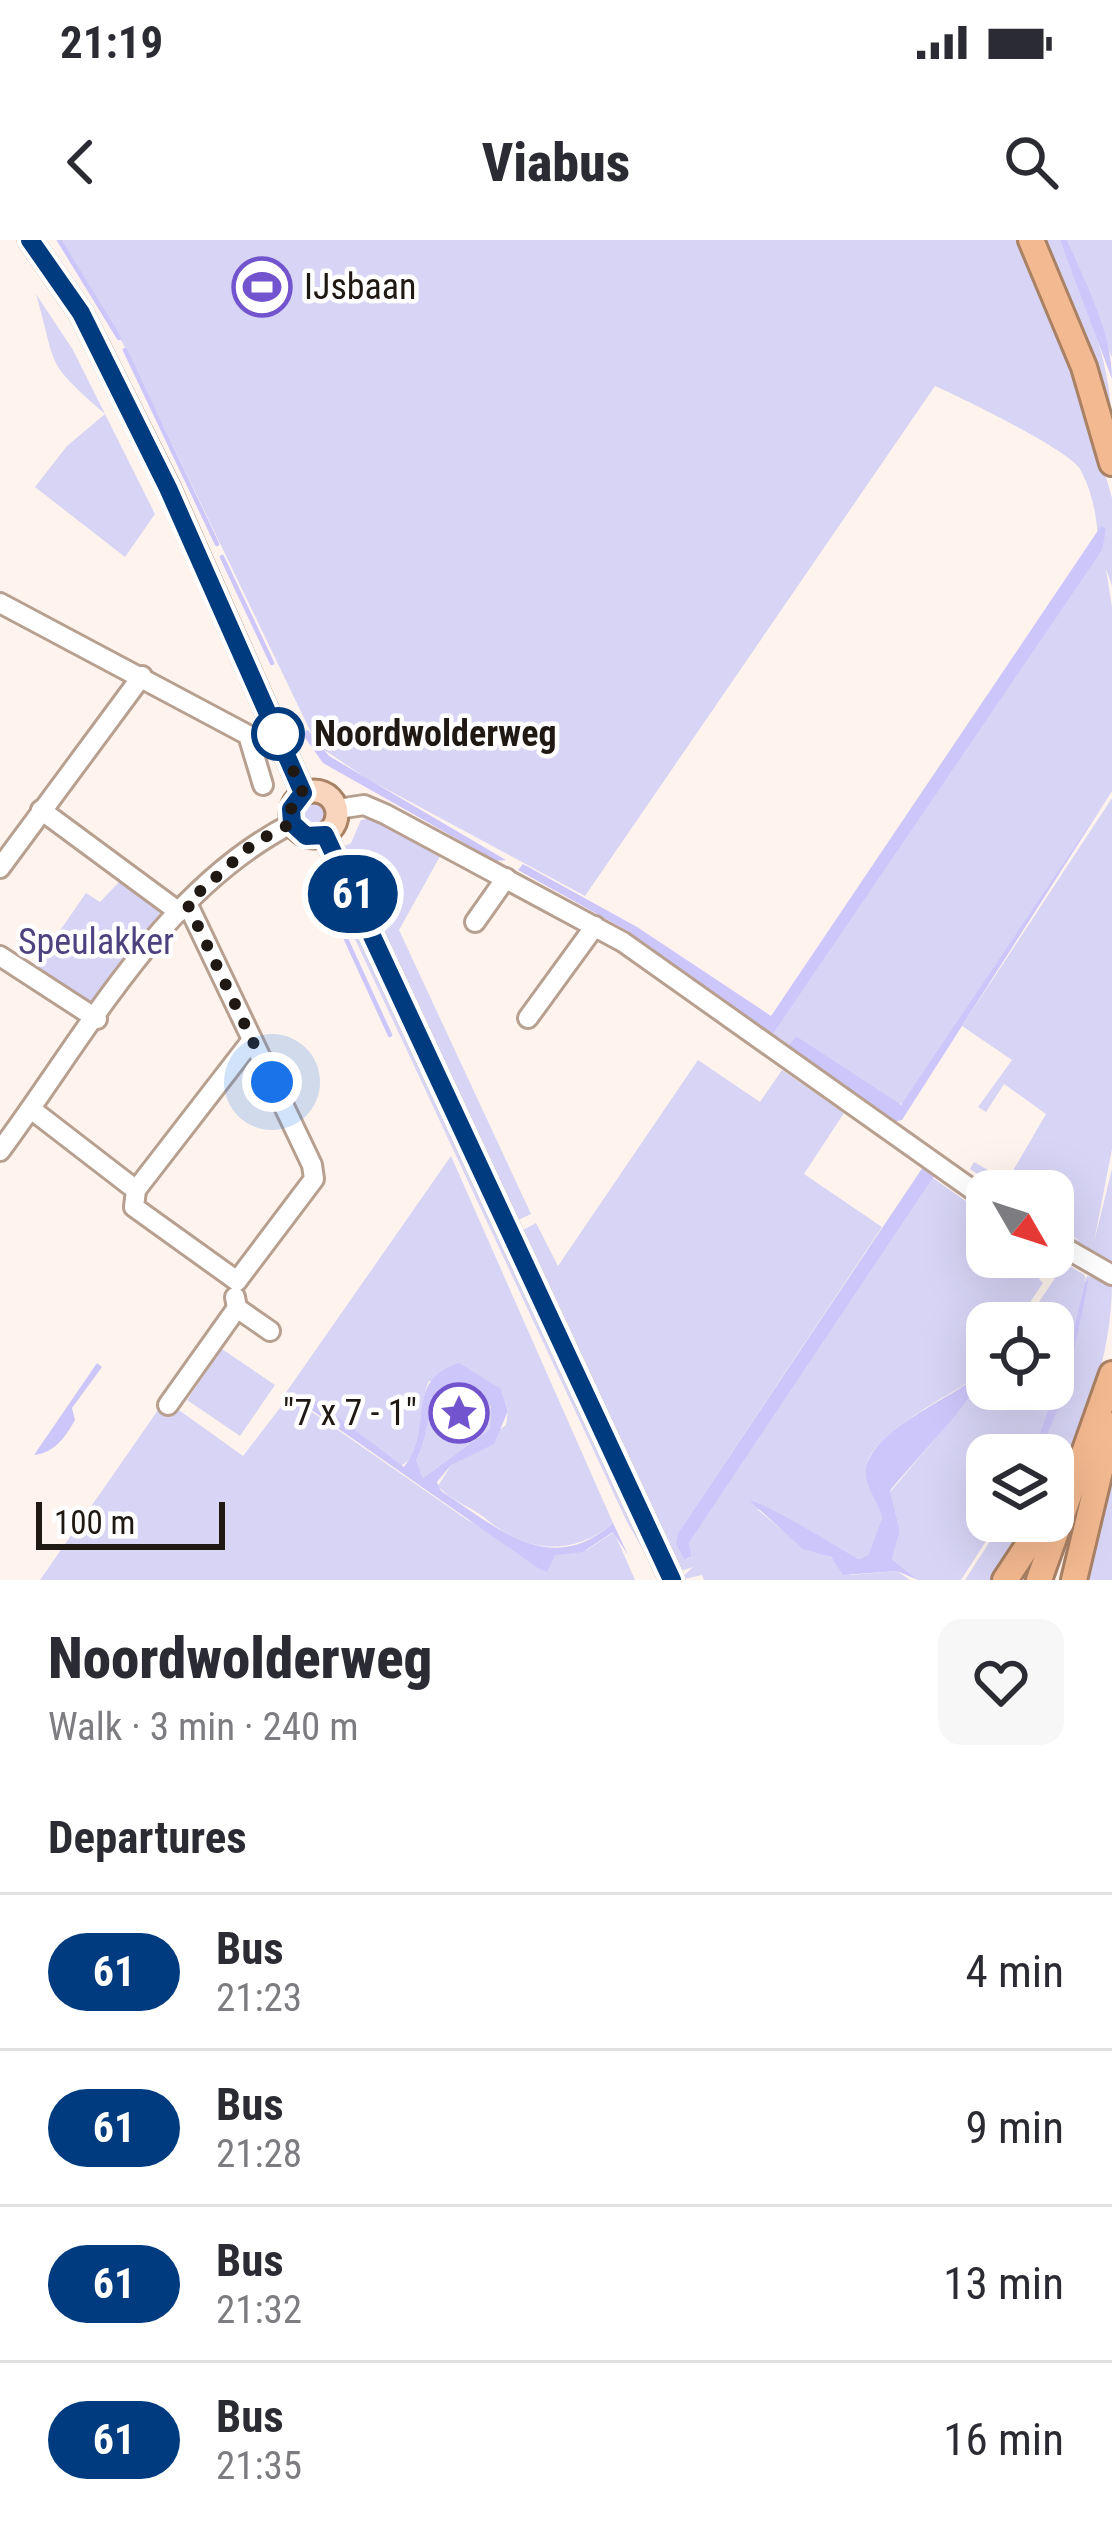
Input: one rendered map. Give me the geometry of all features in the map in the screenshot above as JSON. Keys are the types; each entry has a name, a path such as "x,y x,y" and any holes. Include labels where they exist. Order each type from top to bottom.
{"highway":[{"path":"1031,240 1084,367 1112,463"},
{"path":"1074,1580 1112,1374"},
{"path":"1074,1471 1104,1425"},
{"path":"1040,1580 1104,1425"},
{"path":"1006,1580 1030,1542"}],"main road":[{"path":"30,240 81,313 168,488 303,793"},
{"path":"320,791 338,808 335,824 325,835 306,836 292,823 291,809 303,793 320,791"},
{"path":"325,835 672,1580"}],"street":[{"path":"0,603 248,735 263,785"},
{"path":"0,868 6,845 41,810 142,676"},
{"path":"338,808 364,805 385,814 595,926 966,1185"},
{"path":"41,810 183,908 252,1040 314,1179 237,1281 237,1308 168,1405"},
{"path":"0,1151 183,908 254,843 292,823"},
{"path":"475,922 506,878"},
{"path":"528,1018 595,926"},
{"path":"0,956 97,1019"},
{"path":"237,1281 134,1207 136,1190 252,1040"},
{"path":"31,1109 136,1190"},
{"path":"1074,1252 1112,1275"},
{"path":"237,1308 270,1331"}],"green space":[{"path":"60,240 1021,240 1088,415 1112,498 1112,586 1106,569 1112,607 1112,791 903,1103 896,1105 796,1036 786,1048 770,1034 1097,554 1092,501 1072,460 1013,424 935,386 585,896 366,778 317,745 128,352"},
{"path":"1041,240 1060,240 1088,311 1108,381 1112,432"},
{"path":"1067,240 1112,240 1112,358"},
{"path":"36,294 73,350 105,414 56,362"},
{"path":"105,414 155,514 125,557 35,487 67,446"},
{"path":"316,798 327,803 332,814 327,825 316,830 305,825 300,814 305,803"},
{"path":"1112,798 1112,1149 1094,1242 1112,1169 1112,1268 1074,1247 1074,1238 1080,1241 1074,1237 1074,1170 1013,1170 1046,1114 1004,1084 986,1112 978,1107 1012,1060 962,1026"},
{"path":"382,817 443,851 399,930 531,1214 516,1221 343,847 351,843 361,820"},
{"path":"324,856 661,1580 627,1522 318,860"},
{"name":"Speulakker","path":"121,880 162,910 94,1008 34,968 86,893 100,902"},
{"path":"698,1060 760,1102 782,1070 844,1113 804,1174 882,1227 678,1533 686,1560 692,1556 689,1543 933,1178 966,1201 966,1278 1040,1278 1043,1283 1030,1302 966,1302 966,1384 900,1425 868,1462 882,1518 868,1555 859,1559 777,1513 757,1509 801,1546 830,1557 850,1575 897,1571 910,1580 704,1580 702,1575 679,1580 693,1567 675,1573 521,1231 536,1223 558,1266"},
{"path":"451,1156 613,1523 581,1542 548,1546 516,1538 438,1486 451,1465 506,1425 508,1410 501,1389 429,1381 420,1440 399,1467 316,1401 287,1391"},
{"path":"1074,1269 1084,1275 1086,1285 1074,1329 1074,1302 1039,1302 1055,1278 1074,1278"},
{"path":"1087,1276 1112,1283 1101,1366 1074,1446 1074,1434 1045,1434 1053,1410 1074,1410 1074,1340"},
{"path":"222,1349 275,1385 240,1436 187,1400"},
{"path":"468,1386 491,1408 490,1429 423,1478 416,1460 436,1394 442,1387"},
{"path":"289,1396 466,1519 547,1566 555,1554 587,1550 614,1532 635,1580 40,1580 165,1400 243,1456"},
{"path":"966,1403 966,1410 1051,1410 1041,1434 966,1434 966,1542 985,1542 961,1580 918,1580 892,1559 900,1531 890,1492"},
{"path":"1112,1442 1112,1580 1079,1580"},
{"path":"989,1542 1026,1542 1000,1580 965,1580"}],"shaded area":[{"path":"1060,240 1067,240 1096,308 1108,344 1112,379"},
{"path":"1101,526 1106,529 1102,550 772,1035 626,930 518,870 523,864 637,927 771,1016"},
{"path":"308,730 329,756 506,860 496,861 323,763 301,732"},
{"path":"1112,791 902,1120 893,1122 786,1048 796,1036 901,1105"},
{"path":"923,1167 935,1175 689,1543 692,1556 685,1560 676,1544 678,1533"},
{"path":"1080,1271 1088,1281 1074,1348 1074,1328 1086,1280"},
{"path":"97,1363 102,1367 72,1408 75,1420 67,1433 53,1448 34,1455"},
{"path":"459,1363 501,1389 508,1411 494,1444 451,1465 437,1482 441,1491 503,1532 546,1547 567,1547 590,1539 613,1523 628,1555 613,1532 583,1552 555,1555 547,1572 293,1397 281,1402 287,1391 316,1401 404,1467 418,1437 425,1394 442,1371","holes":["463,1385 491,1407 490,1429 423,1478 416,1460 442,1387"]},
{"path":"966,1384 961,1409 890,1491 900,1531 892,1559 918,1580 897,1571 843,1575 831,1557 803,1549 750,1501 859,1559 868,1555 882,1518 866,1473 870,1457 897,1428"},
{"path":"1048,1410 1057,1410 1047,1434 1040,1434"}],"waterway":[{"path":"59,240 119,338"},
{"path":"125,350 217,544"},
{"path":"222,557 272,663"},
{"path":"319,880 390,1035"}],"bus line":[{"name":"61","path":"30,240 81,313 168,488 303,793 291,809 292,823 306,836 325,835 672,1580"}],"place":[{"name":"IJsbaan","path":"262,287"},
{"name":"Noordwolderweg","path":"278,734"},
{"name":"\"7 x 7 - 1\"","path":"459,1413"}],"route":[{"path":"272,1082 187,903 254,843 292,823 291,809 303,793 274,726 278,734"}]}
